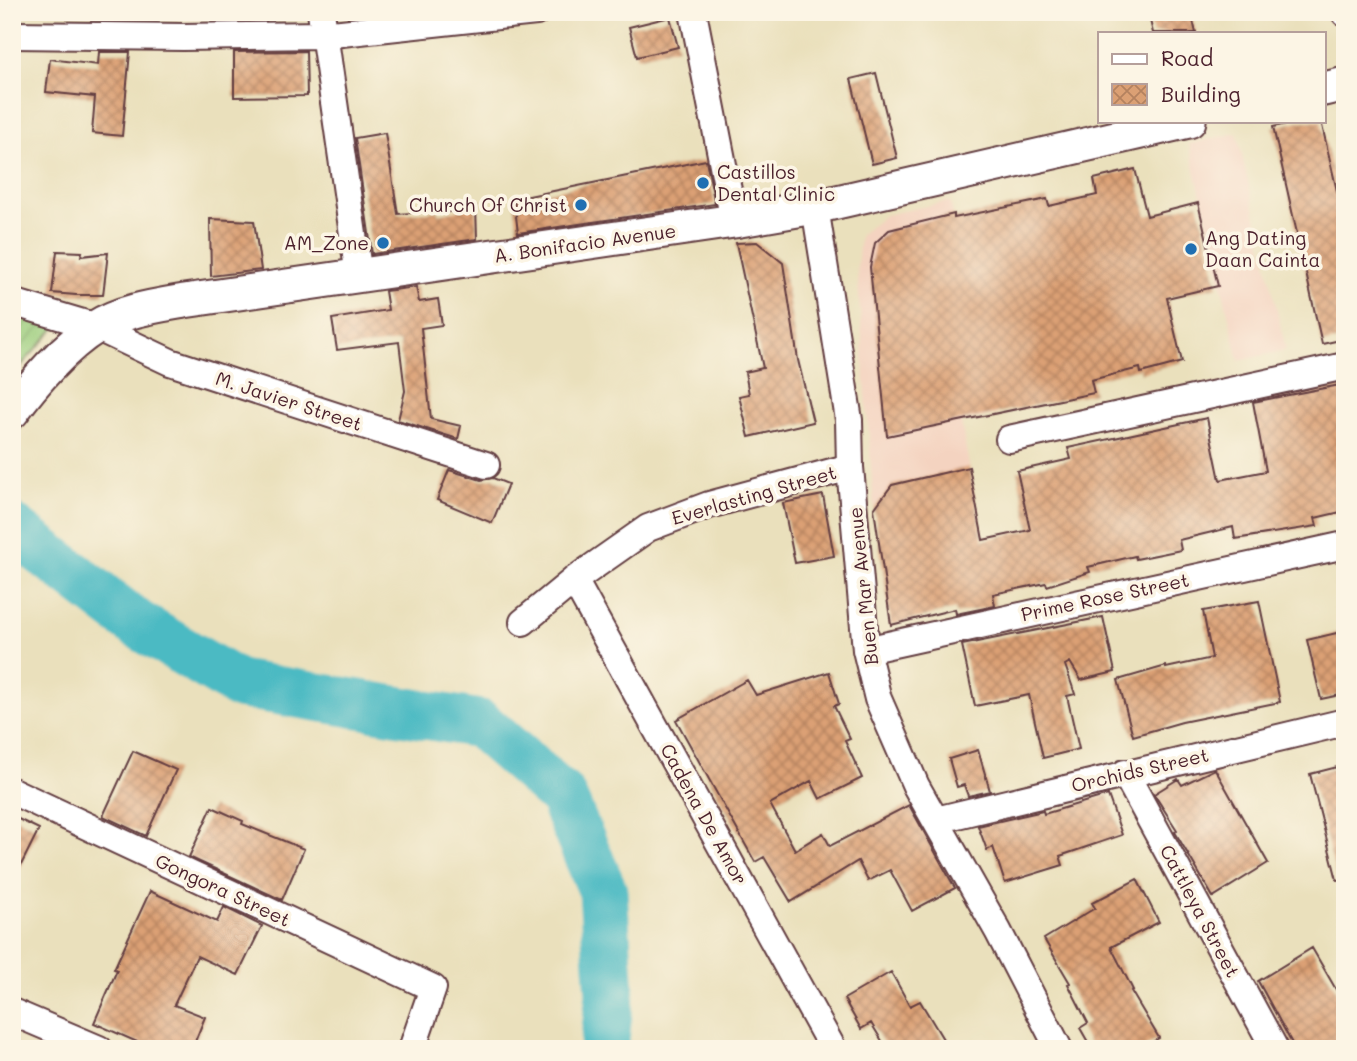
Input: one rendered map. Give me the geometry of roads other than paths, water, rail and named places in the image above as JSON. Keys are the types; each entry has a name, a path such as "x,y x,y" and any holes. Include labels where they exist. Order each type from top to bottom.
{"main road":[{"path":"1326,89 1345,84"},
{"name":"A. Bonifacio Avenue","path":"12,412 40,378 96,327 123,315 160,305 734,221 815,206 1185,122"}],"street":[{"path":"28,28 183,37 322,24 536,12"},
{"path":"693,12 734,221"},
{"path":"322,24 359,275"},
{"name":"Buen Mar Avenue","path":"815,206 849,420 850,467 866,650 878,699 916,786 998,931 1059,1049"},
{"name":"M. Javier Street","path":"12,302 96,327 170,362 486,465"},
{"path":"1009,439 1345,366"},
{"name":"Everlasting Street","path":"523,622 574,580 648,528 709,505 850,467"},
{"name":"Prime Rose Street","path":"866,650 1345,545"},
{"name":"Cadena De Amor","path":"574,580 833,1049"},
{"name":"Orchids Street","path":"936,820 1345,722"},
{"name":"Cattleya Street","path":"1125,773 1275,1049"},
{"name":"Gongora Street","path":"12,791 433,988 412,1049"},
{"path":"12,1012 99,1049"}],"waterway":[{"path":"12,528 137,624 238,684 480,724 562,796 603,891 610,994 604,1049"}],"place":[{"name":"Castillos Dental Clinic","path":"703,183"},
{"name":"Church Of Christ","path":"581,205"},
{"name":"AM_Zone","path":"383,243"},
{"name":"Ang Dating Daan Cainta","path":"1191,249"}]}
